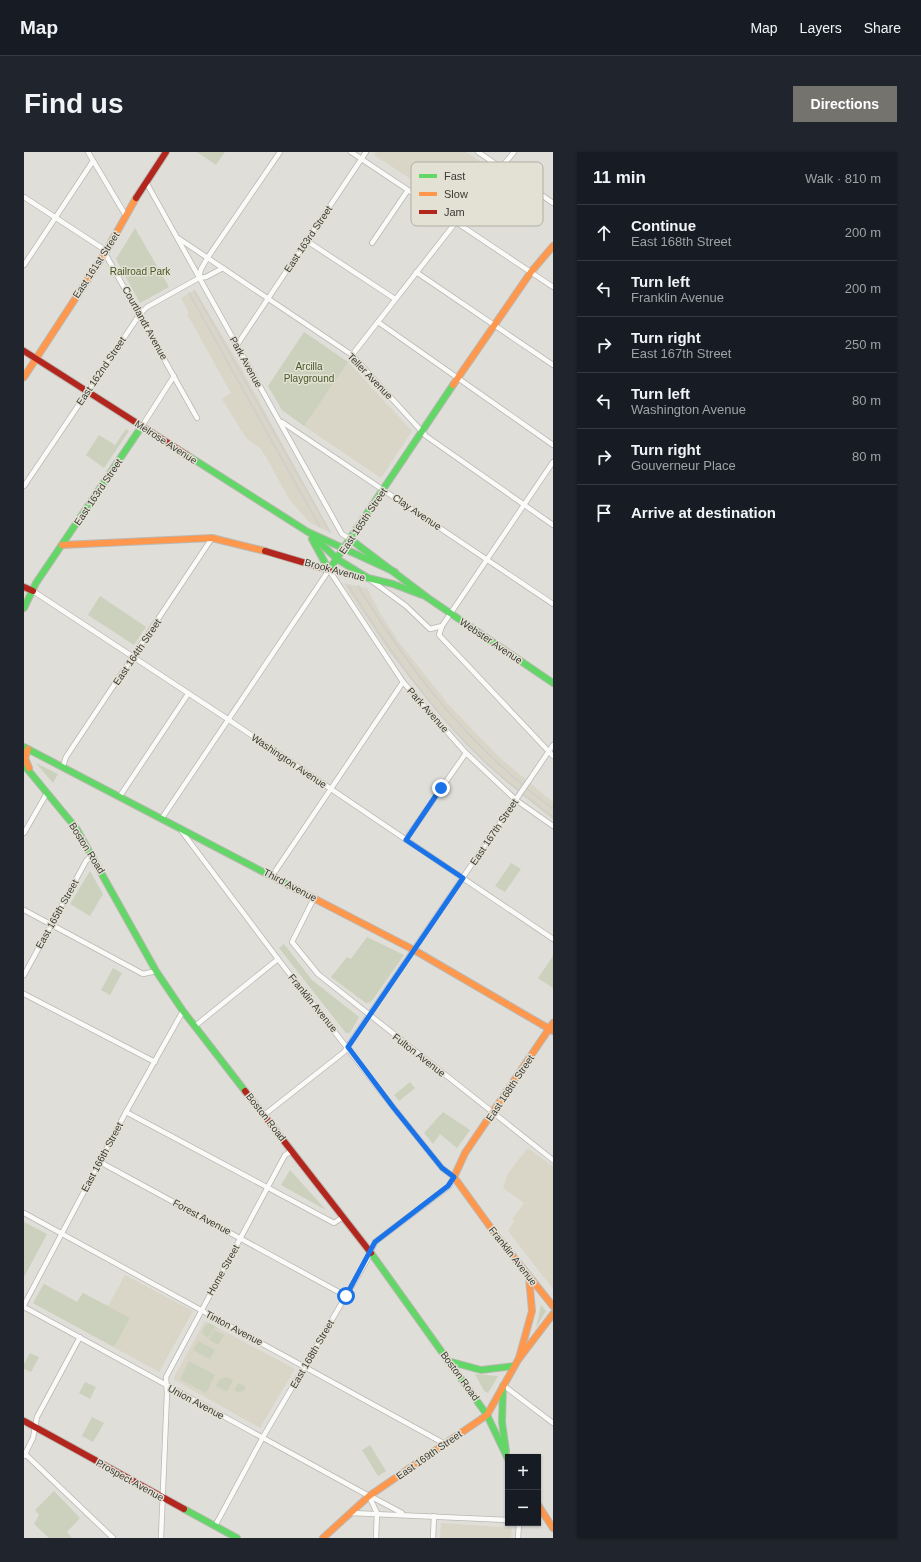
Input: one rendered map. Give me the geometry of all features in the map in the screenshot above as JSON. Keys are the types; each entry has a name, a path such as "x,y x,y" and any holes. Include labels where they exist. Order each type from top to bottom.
{"main road":[{"name":"East 161st Street","path":"24,377 105,253 146,182 166,152"},
{"name":"East 165th Street","path":"329,570 338,559 350,538 384,490 494,325 531,272 553,246"},
{"name":"Melrose Avenue","path":"24,351 308,532 344,548"},
{"name":"East 163rd Street","path":"24,608 36,583 142,426"},
{"name":"Melrose Avenue","path":"308,532 338,559"},
{"path":"308,532 329,570"},
{"name":"Brook Avenue","path":"62,545 212,538 288,557 329,570"},
{"name":"Webster Avenue","path":"350,538 428,598 553,683"},
{"name":"Webster Avenue","path":"344,548 349,552 395,572"},
{"name":"Webster Avenue","path":"338,559 368,578 393,584 428,598"},
{"name":"Washington Avenue","path":"24,587 33,591"},
{"name":"Third Avenue","path":"26,748 414,950 552,1028"},
{"name":"Boston Road","path":"26,748 25,758 30,772"},
{"name":"Boston Road","path":"24,764 76,828 93,855 156,971 183,1011 371,1253 487,1415 506,1454"},
{"name":"East 168th Street","path":"454,1177 465,1153 492,1112 552,1028"},
{"name":"Franklin Avenue","path":"454,1177 553,1306"},
{"name":"East 169th Street","path":"518,1360 530,1328 534,1311 529,1276"},
{"name":"East 169th Street","path":"323,1538 369,1496 487,1415 514,1366 553,1314"},
{"path":"448,1361 479,1372 514,1366"},
{"path":"503,1385 502,1422 507,1454"},
{"name":"Prospect Avenue","path":"24,1421 237,1538"},
{"path":"541,1512 553,1528"}],"street":[{"path":"88,152 126,216"},
{"path":"200,278 201,269 208,257 280,152"},
{"path":"351,152 411,192"},
{"name":"East 163rd Street","path":"237,345 366,152"},
{"path":"478,152 493,162"},
{"path":"505,162 514,152"},
{"path":"24,265 93,161"},
{"name":"Park Avenue","path":"146,182 342,534 350,538"},
{"path":"372,243 408,190"},
{"path":"543,196 553,203"},
{"name":"Courtlandt Avenue","path":"24,197 99,245 140,314 197,418"},
{"path":"352,355 453,226"},
{"path":"462,226 553,287"},
{"name":"Teller Avenue","path":"178,238 352,355 426,436 553,525"},
{"path":"307,241 395,299"},
{"name":"East 162nd Street","path":"24,486 140,314 147,307 200,278 206,277 223,268"},
{"path":"416,272 553,365"},
{"path":"378,322 553,445"},
{"name":"East 163rd Street","path":"142,426 174,376"},
{"name":"Clay Avenue","path":"280,421 553,604"},
{"path":"553,462 450,613 439,632 440,638 553,756"},
{"name":"East 164th Street","path":"62,766 66,757 212,538"},
{"name":"Park Avenue","path":"329,570 402,682 466,753 516,800 553,826"},
{"name":"Brook Avenue","path":"329,570 368,578 406,606 430,628 434,629 442,626"},
{"name":"East 165th Street","path":"162,818 329,570"},
{"name":"Washington Avenue","path":"33,591 229,720 553,939"},
{"path":"272,876 402,682"},
{"path":"120,796 188,694"},
{"name":"East 167th Street","path":"264,1115 344,1052 348,1047 553,745"},
{"path":"406,840 466,753"},
{"path":"24,833 47,793"},
{"name":"Franklin Avenue","path":"179,828 278,960 348,1047 432,1156 442,1168 454,1177"},
{"name":"East 165th Street","path":"24,975 86,861 93,855"},
{"name":"Fulton Avenue","path":"314,898 292,942 318,974 553,1160"},
{"path":"24,910 143,974 156,971"},
{"path":"195,1026 278,960"},
{"path":"24,994 155,1062"},
{"name":"East 166th Street","path":"24,1306 126,1112 183,1011"},
{"path":"126,1112 334,1223 343,1217"},
{"name":"Home Street","path":"161,1538 161,1497 167,1392 165,1385 166,1377 285,1155 292,1151"},
{"name":"Forest Avenue","path":"100,1162 346,1296"},
{"name":"East 168th Street","path":"215,1526 263,1437 371,1253 375,1242 448,1186 454,1177"},
{"name":"Tinton Avenue","path":"24,1213 61,1235 445,1444"},
{"name":"Union Avenue","path":"24,1306 165,1385 403,1514"},
{"path":"80,1338 37,1417 34,1426 33,1438 24,1454 113,1538"},
{"path":"503,1385 553,1423"},
{"path":"369,1496 377,1513 376,1538"},
{"name":"Union Avenue","path":"351,1512 505,1520"},
{"path":"433,1538 434,1516"},
{"path":"518,1538 519,1526"}],"shaded area":[{"path":"376,152 466,152 481,162 411,162 411,179 374,155"},
{"path":"195,290 239,364 331,533 310,523 289,499 260,448 246,438 222,399 231,393 187,314 189,313 181,298"},
{"path":"348,362 412,431 381,478 304,426"},
{"path":"343,583 367,588 380,613 398,641 448,704 500,758 553,802 553,820 506,782 477,755 440,716 387,649"},
{"path":"528,1148 553,1166 553,1289 508,1231 514,1221 512,1219 524,1203 503,1188 508,1173"},
{"path":"125,1275 193,1311 159,1372 33,1303 44,1284 77,1302 83,1293 108,1306"},
{"path":"205,1321 295,1369 260,1428 173,1379"},
{"path":"441,1523 512,1528 511,1538 440,1538"}],"green space":[{"path":"197,152 225,152 216,165"},
{"name":"Railroad Park","path":"135,228 169,287 140,303 116,259"},
{"name":"Arcilla Playground","path":"304,332 348,362 304,426 282,410 268,386"},
{"path":"126,429 129,431 104,468 86,455 99,435 115,445"},
{"path":"100,596 146,627 134,645 88,615"},
{"path":"36,763 58,774 53,783"},
{"path":"511,863 521,869 505,892 495,886"},
{"path":"90,871 103,894 90,916 70,904"},
{"path":"367,937 404,955 371,1002 366,1003 331,977 347,957 351,959"},
{"path":"284,944 312,980 359,1017 350,1033 346,1033 279,948"},
{"path":"553,956 553,988 538,978"},
{"path":"113,968 122,973 110,995 101,990"},
{"path":"410,1082 415,1088 399,1101 394,1095"},
{"path":"443,1112 470,1130 457,1148 440,1134 433,1144 424,1133"},
{"path":"290,1170 326,1210 281,1185"},
{"path":"24,1222 47,1234 24,1277"},
{"path":"44,1284 77,1302 83,1293 130,1318 114,1347 33,1303"},
{"path":"541,1305 546,1311 536,1328"},
{"path":"209,1323 215,1326 210,1336 207,1337 202,1331"},
{"path":"214,1330 224,1335 218,1345 209,1340"},
{"path":"198,1341 215,1350 210,1359 193,1350"},
{"path":"30,1353 39,1357 31,1372 24,1369 24,1364"},
{"path":"189,1361 215,1375 206,1393 180,1379"},
{"path":"475,1374 498,1376 488,1393 484,1391"},
{"path":"226,1377 233,1380 227,1392 216,1386 219,1380"},
{"path":"85,1382 96,1387 90,1399 79,1393"},
{"path":"238,1383 246,1387 243,1392 241,1391 240,1393 234,1390"},
{"path":"92,1417 104,1423 93,1442 82,1436"},
{"path":"370,1445 386,1471 378,1476 362,1450"},
{"path":"54,1491 80,1518 67,1532 72,1538 49,1538 34,1524 39,1515 35,1510"}],"railway":[{"path":"194,290 330,532"},
{"path":"189,293 320,527"},
{"path":"348,585 394,655 446,721 484,761 553,817"},
{"path":"358,586 400,649 445,707 495,760 553,809"}],"traffic: fast":[{"path":"329,570 453,385"},
{"path":"24,608 36,583 142,426"},
{"path":"187,455 308,532 395,572"},
{"path":"313,536 337,559 368,578 393,584 422,595"},
{"path":"312,539 329,570"},
{"path":"350,539 428,598 553,683"},
{"path":"24,747 290,886"},
{"path":"24,765 76,828 156,971 183,1011 245,1091"},
{"path":"371,1253 487,1415 506,1454"},
{"path":"448,1361 481,1370 514,1366"},
{"path":"503,1386 502,1422 506,1451"},
{"path":"184,1509 237,1538"}],"traffic: slow":[{"path":"24,377 105,253 136,198"},
{"path":"453,385 531,272 553,246"},
{"path":"62,545 212,538 265,551"},
{"path":"28,749 25,758 29,768"},
{"path":"290,886 414,950 553,1031"},
{"path":"553,1023 465,1153 454,1177 499,1239 553,1306"},
{"path":"519,1358 532,1311 529,1278"},
{"path":"323,1538 369,1496 487,1415 518,1360 553,1314"},
{"path":"541,1510 553,1528"}],"traffic: jam":[{"path":"136,198 166,152"},
{"path":"24,351 187,455"},
{"path":"265,551 329,570"},
{"path":"24,587 33,591"},
{"path":"245,1091 371,1253"},
{"path":"24,1421 184,1509"}],"route":[{"path":"346,1296 371,1253 375,1242 448,1186 454,1177 442,1168 393,1107 348,1047 463,878 406,840 441,788"}]}
